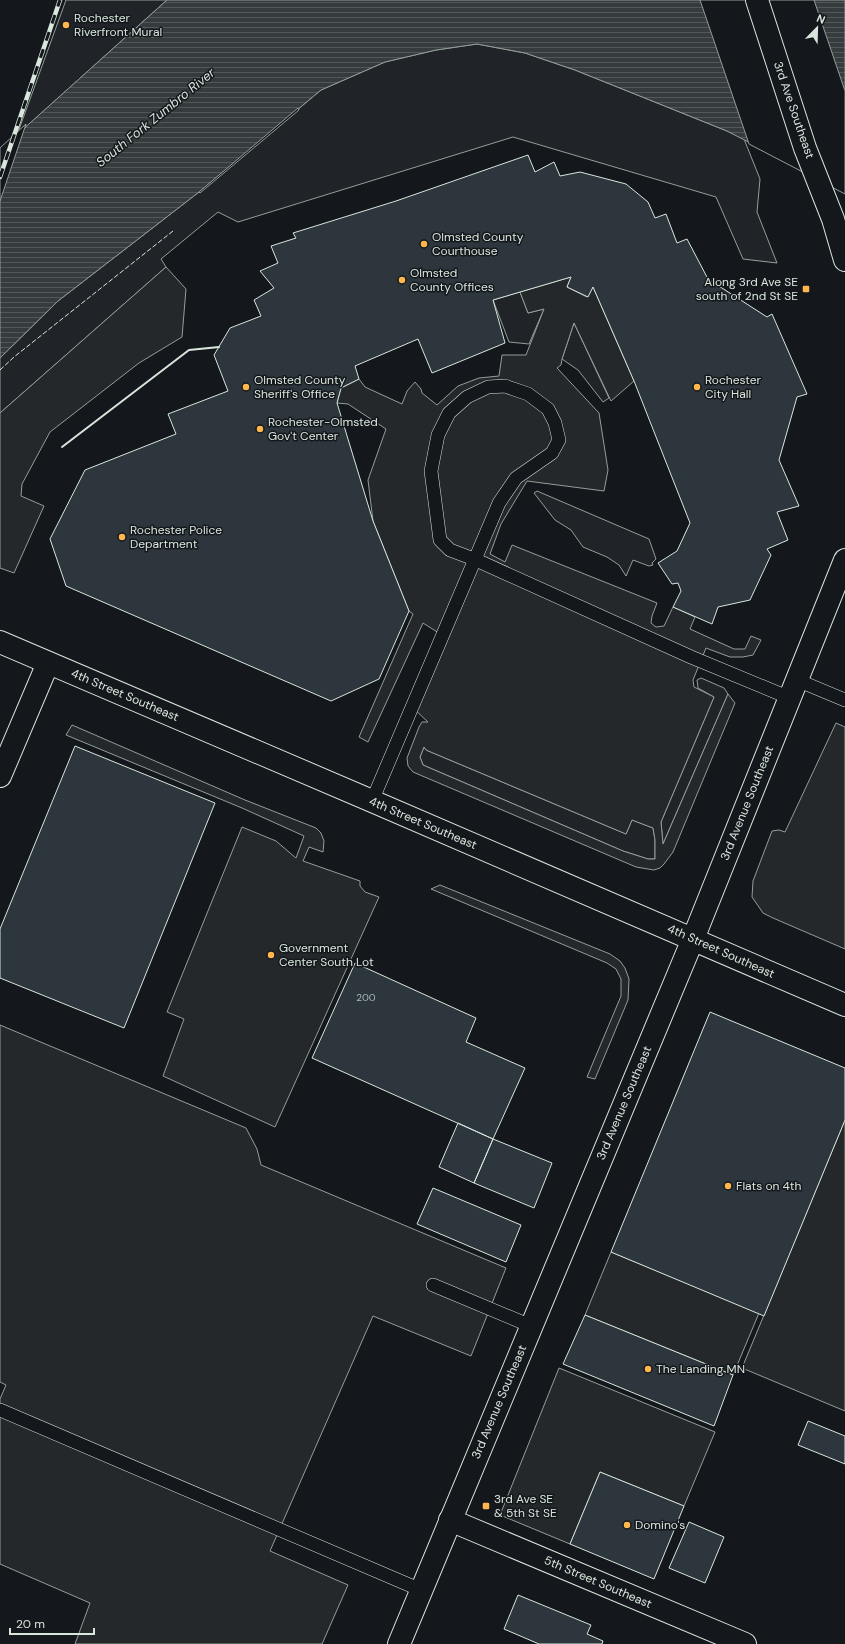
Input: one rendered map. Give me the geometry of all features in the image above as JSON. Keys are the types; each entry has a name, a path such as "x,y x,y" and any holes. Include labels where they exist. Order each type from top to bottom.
{"main road":[{"name":"3rd Ave Southeast","path":"757,0 805,148 834,219 845,260"},
{"name":"3rd Avenue Southeast","path":"399,1644 693,939 845,560"},
{"name":"4th Street Southeast","path":"0,642 845,1005"},
{"path":"0,776 48,663"},
{"name":"5th Street Southeast","path":"450,1520 745,1644"}],"lane":[{"path":"372,801 474,559 499,503 516,478 552,454 560,440 555,423 548,409 528,394 505,386 488,387 467,397 449,414 438,435 432,471 440,540 450,550 474,559 691,658 793,689 845,700"},
{"path":"433,1285 531,1326"},
{"path":"0,1410 421,1590"}],"shaded area":[{"path":"66,0 167,0 17,135"},
{"path":"477,44 525,53 575,70 744,139 760,179 757,212 777,263 743,259 716,197 513,137 238,222 218,212 161,259 166,267 0,413 0,358 58,301 199,192 321,90 385,62 436,50"},
{"path":"166,267 186,289 182,337 139,363 50,432 22,484 21,496 44,506 14,573 0,568 0,413"},
{"path":"571,277 567,287 587,297 593,287 634,381 611,401 574,323 561,365 557,368 599,413 608,470 604,491 527,481 501,524 490,554 505,562 512,545 657,603 651,623 656,627 664,626 673,607 695,617 690,629 734,649 745,649 751,636 761,640 753,655 743,657 730,657 706,648 693,680 694,687 714,697 661,822 663,844 728,694 735,703 673,852 660,868 654,870 636,867 413,772 408,766 407,758 419,727 422,722 428,722 412,707 442,635 423,623 368,742 359,737 413,614 409,611 373,521 368,480 386,429 348,404 337,403 341,388 359,379 365,387 402,404 407,391 415,382 421,389 422,393 437,405 458,386 479,378 499,376 502,355 526,355 544,309 528,313 520,292","holes":["424,747 426,750 626,834 632,820 653,828 655,840 655,859 648,859 623,851 423,765 420,757"]},
{"path":"520,292 528,313 544,309 529,344 509,342 493,300"},
{"path":"574,323 609,398 603,402 578,370 562,359"},
{"path":"537,491 649,539 656,559 652,563 653,565 649,566 633,560 626,576 619,565 607,557 583,547 571,530 555,520 534,493"},
{"path":"701,678 724,688 728,694 663,844 661,822 714,697 698,688 697,680"},
{"path":"836,723 845,727 845,949 763,913 752,897 753,881 772,831 779,830 785,832"},
{"name":"Government Center South Lot","path":"72,725 245,800 316,828 321,833 324,841 323,852 309,847 303,861 360,881 360,886 365,892 379,897 275,1127 163,1076 184,1019 167,1012 242,827 276,841 296,858 304,836 242,808 66,735"},
{"path":"424,747 426,750 626,834 632,820 653,828 655,840 655,859 648,859 623,851 423,765 420,757"},
{"path":"440,885 610,954 620,961 625,968 629,979 628,1000 595,1079 587,1077 621,996 621,979 616,969 607,963 431,889"},
{"path":"0,1025 246,1128 257,1149 261,1165 506,1268 471,1356 373,1316 270,1551 348,1585 322,1644 75,1644 90,1603 0,1564 0,1399 6,1385 0,1382"},
{"path":"845,1120 845,1411 742,1368"},
{"path":"611,1252 759,1313 733,1375 585,1315"},
{"path":"559,1368 715,1432 684,1506 600,1472 570,1544 500,1515"}],"water":[{"name":"South Fork Zumbro River","path":"167,0 845,0 845,192 727,131 575,70 525,53 477,44 436,50 385,62 321,90 199,192 58,301 0,358 0,150"}],"pier":[{"path":"700,0 814,0 845,91 845,194 749,144"},
{"path":"298,108 299,110 200,193 199,192"},
{"path":"26,124 0,201 0,148"}],"building":[{"name":"Rochester-Olmsted Gov't Center","path":"528,155 535,172 554,162 560,176 580,172 626,184 648,202 655,218 666,214 677,243 687,239 708,279 767,317 772,314 807,394 797,397 779,460 799,506 777,512 788,540 767,549 771,555 750,600 718,607 712,624 673,607 681,591 678,583 672,584 658,563 677,551 690,523 634,381 593,287 588,297 567,287 571,277 493,300 505,343 432,373 418,339 355,366 359,379 341,388 337,403 373,521 409,611 379,679 331,701 66,586 50,539 85,470 176,434 168,414 228,391 214,355 230,328 261,316 254,300 274,288 260,271 278,263 271,246 296,238 293,233 396,201"},
{"path":"75,746 215,803 124,1028 0,978 0,929"},
{"path":"355,963 476,1018 466,1042 525,1068 493,1139 312,1058"},
{"name":"Flats on 4th","path":"710,1012 845,1068 845,1120 764,1316 611,1252"},
{"path":"458,1123 493,1139 474,1183 439,1167"},
{"path":"493,1139 552,1163 534,1208 474,1183"},
{"path":"433,1188 521,1225 506,1262 417,1224"},
{"name":"The Landing MN","path":"585,1315 733,1375 714,1426 563,1364"},
{"path":"808,1421 845,1436 845,1464 798,1445"},
{"name":"Domino's","path":"600,1472 684,1506 654,1579 570,1544"},
{"path":"689,1522 724,1537 705,1583 669,1568"},
{"path":"518,1595 591,1625 587,1634 603,1641 602,1644 539,1644 504,1629"}],"railway":[{"path":"0,177 60,0"}],"fence":[{"path":"0,370 14,357 173,231"}],"wall":[{"path":"62,447 189,350 219,347"}],"place":[{"name":"Rochester Riverfront Mural","path":"66,25"},
{"name":"Olmsted County Courthouse","path":"424,244"},
{"name":"Olmsted County Offices","path":"402,280"},
{"name":"Along 3rd Ave SE south of 2nd St SE","path":"806,289"},
{"name":"Olmsted County Sheriff's Office","path":"246,387"},
{"name":"Rochester City Hall","path":"697,387"},
{"name":"Rochester-Olmsted Gov't Center","path":"260,429"},
{"name":"Rochester Police Department","path":"122,537"},
{"name":"Government Center South Lot","path":"271,955"},
{"name":"Flats on 4th","path":"728,1186"},
{"name":"The Landing MN","path":"648,1369"},
{"name":"3rd Ave SE & 5th St SE","path":"486,1506"},
{"name":"Domino's","path":"627,1525"}]}
